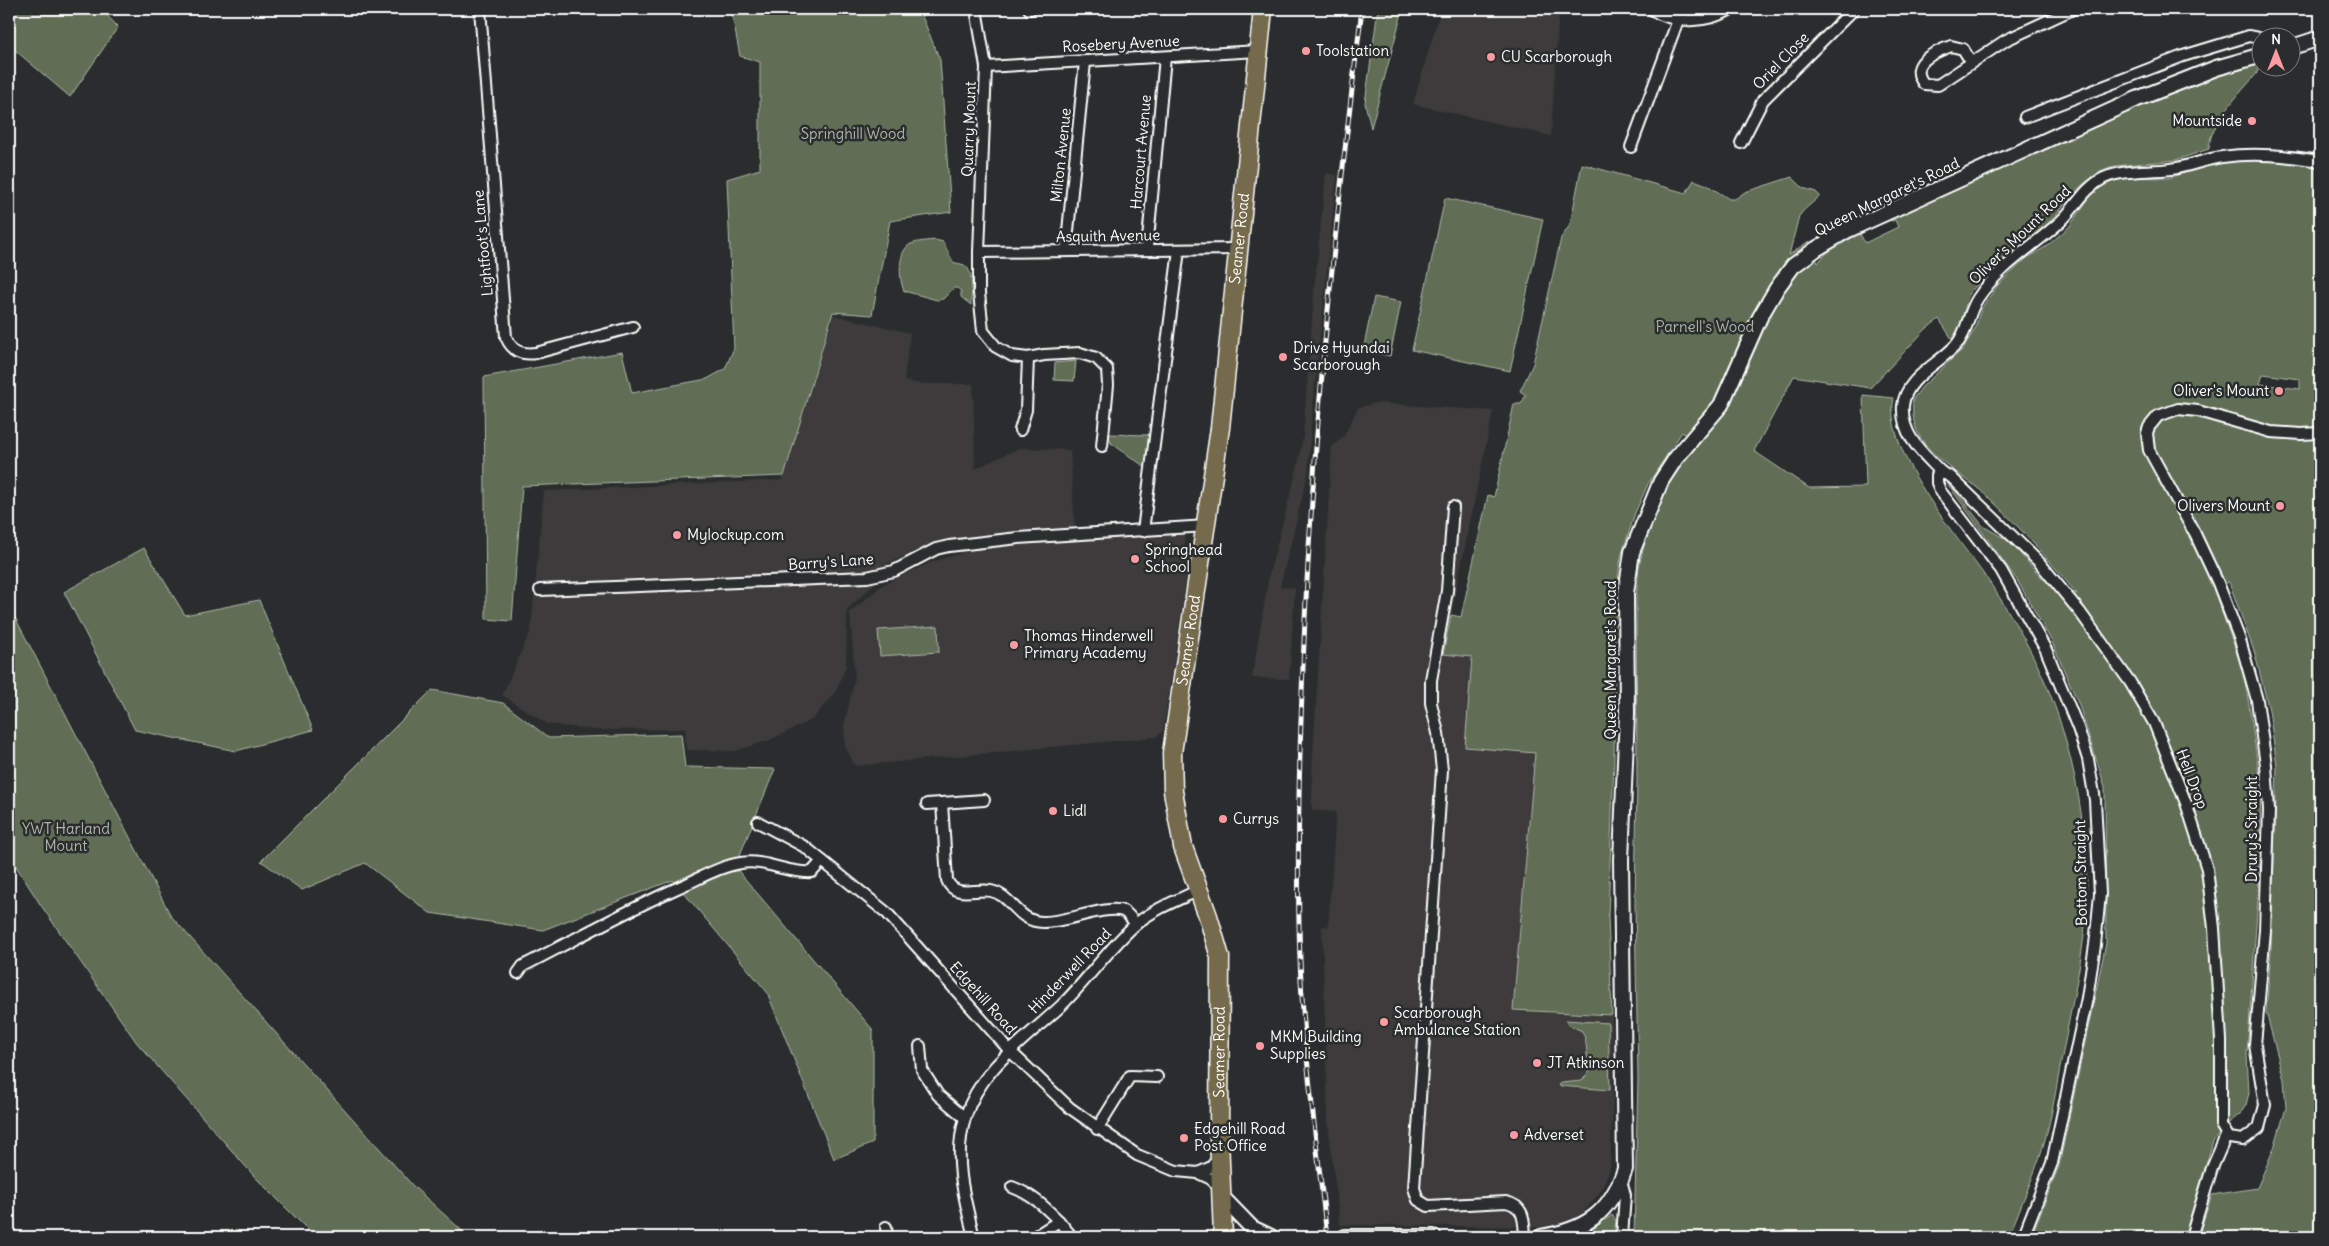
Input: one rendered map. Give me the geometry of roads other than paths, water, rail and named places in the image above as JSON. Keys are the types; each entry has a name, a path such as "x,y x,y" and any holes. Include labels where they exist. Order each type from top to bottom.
{"highway":[{"name":"Seamer Road","path":"1223,1237 1219,1157 1221,969 1216,941 1183,847 1173,791 1172,753 1220,428 1263,9"}],"main road":[{"path":"2302,44 2320,38"},
{"name":"Queen Margaret's Road","path":"1541,1237 1562,1234 1584,1226 1598,1214 1612,1198 1621,1180 1626,1155 1621,860 1627,713 1626,593 1632,552 1661,480 1676,458 1721,406 1760,316 1777,288 1793,266 1816,249 1865,222 2136,100 2216,68 2252,58"},
{"path":"1220,1192 1252,1228 1271,1237"},
{"path":"1223,1237 1232,1237"},
{"path":"1345,1237 1434,1237"}],"street":[{"name":"Lightfoot's Lane","path":"480,9 506,337 509,344 520,352 536,353 633,327"},
{"name":"Quarry Mount","path":"976,9 986,67 979,252 979,293 983,331 996,347 1012,356 1028,358"},
{"path":"1650,9 1658,14 1678,20 1706,19 1732,9"},
{"name":"Oriel Close","path":"1741,143 1763,100 1854,9"},
{"path":"1971,62 1963,48 1951,46 1922,61 1918,69 1919,75 1924,84 1938,85 2006,40 2072,9"},
{"path":"1631,147 1678,20"},
{"path":"2026,118 2182,56 2252,36"},
{"name":"Rosebery Avenue","path":"986,67 1258,51"},
{"name":"Harcourt Avenue","path":"1147,250 1165,57"},
{"name":"Milton Avenue","path":"1066,251 1086,62"},
{"name":"Oliver's Mount Road","path":"2023,547 1959,484 1942,472 1915,446 1909,436 1903,417 1905,395 1915,381 1957,344 1966,329 1970,313 1978,297 2002,271 2064,218 2092,185 2104,178 2122,173 2173,169 2223,156 2262,154 2320,161"},
{"name":"Asquith Avenue","path":"979,252 1238,249"},
{"path":"1143,531 1179,250"},
{"path":"1020,430 1026,410 1028,358 1044,354 1080,353 1096,358 1107,370 1108,385 1102,446"},
{"name":"Drury's Straight","path":"2226,1136 2243,1140 2255,1133 2262,1122 2264,1096 2255,1051 2265,930 2270,810 2267,774 2257,700 2240,640 2218,583 2195,534 2149,450 2147,433 2149,427 2158,416 2178,409 2198,411 2271,432 2320,433"},
{"name":"Bottom Straight","path":"1942,472 1937,475 1938,487 2012,588 2046,650 2078,728 2092,781 2099,903 2087,998 2052,1163 2022,1237"},
{"path":"1453,507 1447,591 1431,680 1431,703 1438,733 1442,770 1414,1188 1418,1200 1428,1206 1506,1202 1515,1204 1520,1208 1523,1216 1525,1237"},
{"name":"Barry's Lane","path":"540,590 867,577 894,571 936,549 949,546 1018,538 1207,526"},
{"name":"Hell Drop","path":"2023,547 2039,562 2080,612 2130,682 2154,723 2186,803 2206,869 2214,928 2221,1065 2221,1125 2226,1136"},
{"path":"927,804 984,800"},
{"path":"942,804 947,880 952,888 957,891 990,890 996,892 1029,920 1040,922 1061,921 1116,910 1126,913 1136,924"},
{"name":"Edgehill Road","path":"758,822 805,847 887,913 1010,1051 1070,1108 1136,1155 1176,1171 1198,1173 1211,1179 1220,1192"},
{"path":"518,973 523,966 664,894 721,869 732,865 758,862 802,873 812,872 822,861"},
{"name":"Hinderwell Road","path":"974,1237 961,1188 959,1162 965,1118 985,1078 1010,1051 1062,1004 1136,924 1152,913 1199,890"},
{"path":"920,1046 922,1070 938,1095 965,1118"},
{"path":"1097,1129 1130,1076 1157,1077"},
{"path":"2191,1237 2212,1168 2226,1136"},
{"path":"1198,1173 1211,1167 1219,1157"},
{"path":"1621,1180 1625,1195 1622,1237"},
{"path":"1012,1187 1027,1193 1039,1201 1059,1220 1072,1237"},
{"path":"1034,1237 1059,1220"}],"railway":[{"path":"1327,1237 1304,1030 1300,960 1298,875 1300,747 1314,466 1335,237 1362,9"}],"place":[{"name":"Toolstation","path":"1306,51"},
{"name":"CU Scarborough","path":"1491,57"},
{"name":"Mountside","path":"2252,121"},
{"name":"Drive Hyundai Scarborough","path":"1283,357"},
{"name":"Oliver's Mount","path":"2279,391"},
{"name":"Olivers Mount","path":"2280,506"},
{"name":"Mylockup.com","path":"677,535"},
{"name":"Springhead School","path":"1135,559"},
{"name":"Thomas Hinderwell Primary Academy","path":"1014,645"},
{"name":"Lidl","path":"1053,811"},
{"name":"Currys","path":"1223,819"},
{"name":"Scarborough Ambulance Station","path":"1384,1022"},
{"name":"MKM Building Supplies","path":"1260,1046"},
{"name":"JT Atkinson","path":"1537,1063"},
{"name":"Adverset","path":"1514,1135"},
{"name":"Edgehill Road Post Office","path":"1184,1138"}],"park label":[{"name":"Springhill Wood","path":"853,134"},
{"name":"Parnell's Wood","path":"1705,327"},
{"name":"YWT Harland Mount","path":"66,838"}]}
